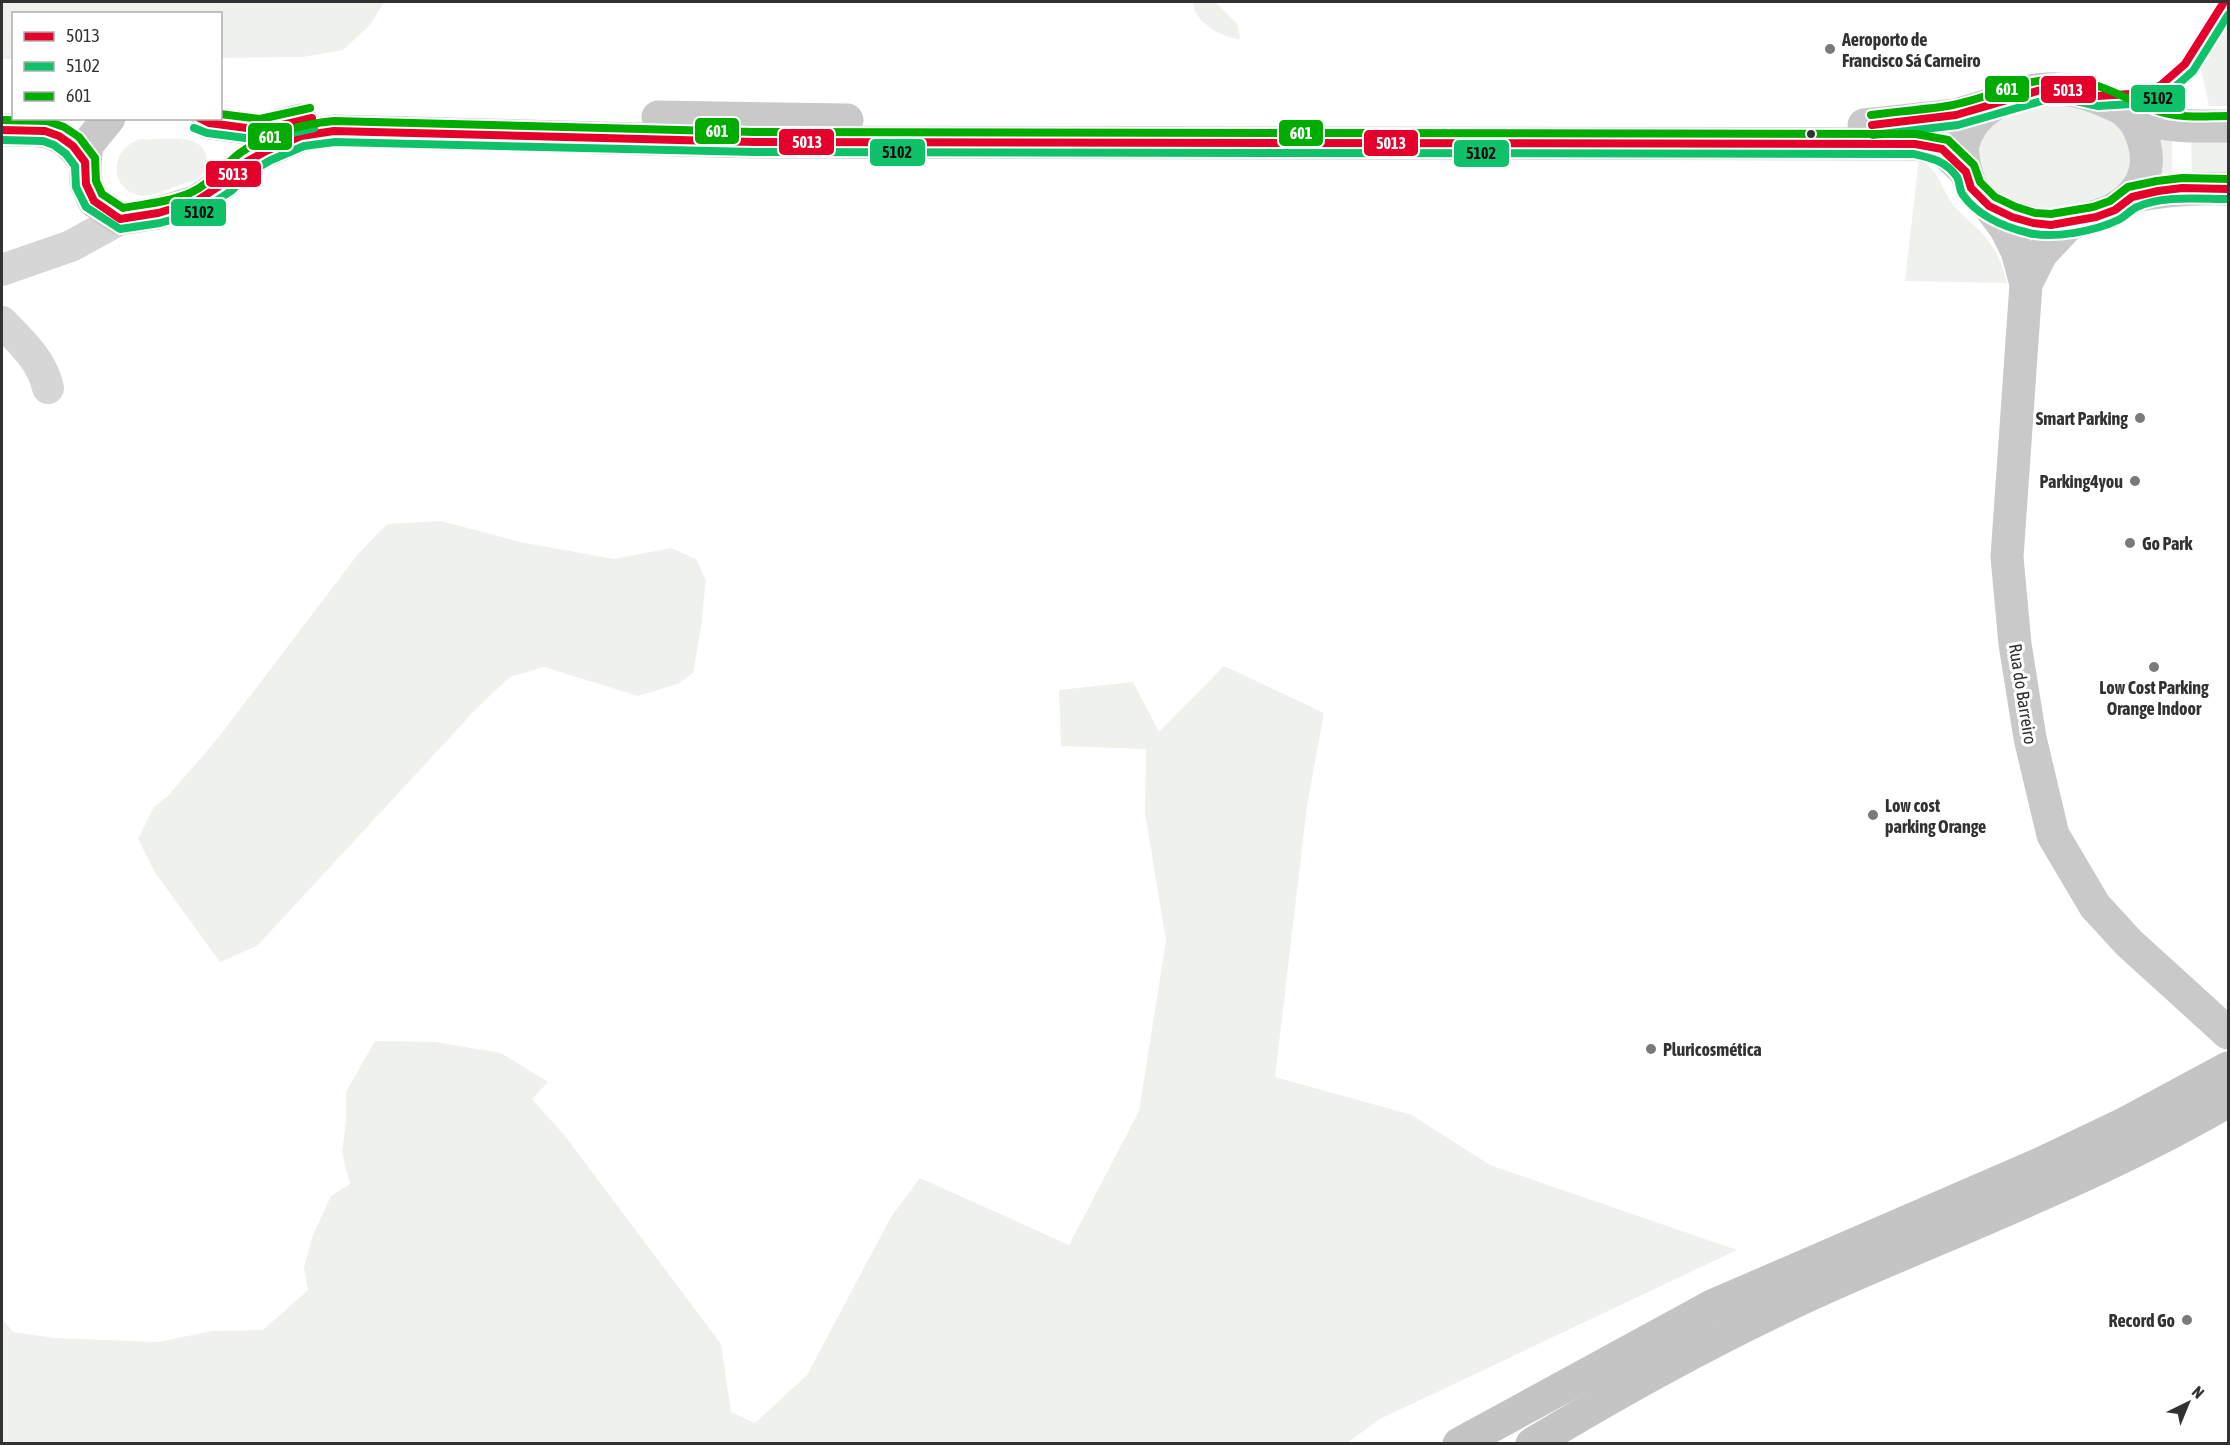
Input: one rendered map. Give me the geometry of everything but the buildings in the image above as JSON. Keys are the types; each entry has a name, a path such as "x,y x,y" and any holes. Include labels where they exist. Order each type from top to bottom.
{"highway":[{"path":"1459,1443 1712,1306 2040,1164 2122,1125 2229,1068"},
{"path":"1532,1443 1602,1402 1750,1323 2149,1144 2229,1101"}],"main road":[{"path":"203,121 261,130 319,116 367,114 872,120 1868,125 1956,116 2044,89 2072,90 2098,96 2163,123 2181,126 2229,126"},
{"path":"1995,103 1980,115 1964,141 1963,157 1971,188 1989,206 2012,217 2051,225 2096,217 2115,210 2132,197 2143,179 2147,162 2146,149 2138,125 2120,106"},
{"path":"106,120 87,145 84,162 86,184 107,210 158,213 195,202 224,183 246,162 266,151 301,136 334,131 754,142 1916,144 1942,149 1966,172"},
{"path":"203,121 221,138 229,157 224,183"},
{"path":"6,122 59,136 74,146 84,162"},
{"path":"2132,197 2182,188 2229,189"},
{"name":"Rua do Barreiro","path":"1989,206 2006,229 2017,251 2026,284 2007,557 2015,644 2030,738 2053,835 2094,906 2130,943 2229,1033"},
{"name":"Rua do Barreiro","path":"2026,284 2041,254 2070,222"}],"street":[{"path":"2,270 70,246 107,210"},
{"path":"2,322 37,359 45,373 48,388"}],"shaded area":[{"path":"2,2 384,2 370,25 343,50 303,57 222,58 222,12 12,12 12,59 2,59"},
{"path":"1193,2 1215,2 1238,25 1240,39 1225,36 1210,28 1198,16"},
{"path":"2228,19 2228,106 2209,106 2200,64"},
{"path":"2072,104 2115,121 2131,144 2131,168 2119,190 2088,206 2040,209 2007,201 1979,179 1975,149 1999,116 2033,106"},
{"path":"2156,137 2172,139 2172,178 2156,178"},
{"path":"141,139 180,139 197,143 205,151 207,162 204,172 194,180 155,194 143,196 128,191 121,184 118,176 119,158 123,150 131,143"},
{"path":"2191,139 2228,139 2228,176 2192,176"},
{"path":"1919,158 1933,170 1957,210 1981,232 1991,245 2002,266 2007,283 1905,281"},
{"path":"441,521 520,542 614,559 671,548 696,559 706,580 693,673 678,684 638,696 544,667 510,677 479,706 257,946 220,962 154,871 138,839 154,807 168,796 218,738 358,554 387,524"},
{"path":"1224,666 1324,713 1307,806 1275,1077 1412,1115 1490,1165 1737,1250 1380,1419 1347,1443 2,1443 2,1318 13,1332 54,1338 158,1342 212,1331 263,1330 308,1290 304,1267 313,1235 331,1196 350,1184 342,1153 346,1120 346,1092 375,1041 435,1042 501,1053 548,1082 532,1099 565,1136 721,1344 731,1412 755,1423 807,1375 891,1217 920,1178 1069,1245 1139,1111 1166,941 1145,812 1146,749 1061,746 1059,690 1133,682 1159,732"}],"transit line":[{"name":"5013","path":"1872,125 1956,115 2044,89 2072,90 2098,96 2146,93 2161,85 2185,64 2224,2"},
{"name":"5102","path":"1873,135 1958,125 2045,100 2071,100 2098,106 2149,103 2167,94 2193,71 2228,15"},
{"name":"601","path":"1871,115 1953,105 2027,83 2057,79 2095,85 2173,115 2228,116"},
{"name":"601","path":"222,114 260,119 310,108"},
{"name":"5013","path":"203,120 209,123 261,130 312,118"},
{"name":"601","path":"2,120 47,121 64,127 79,137 95,158 96,181 102,194 123,208 165,201 190,193 210,180 250,146 297,127 334,121 754,132 1916,134 1948,140 1974,165 1980,182 1995,197 2035,213 2051,214 2093,207 2110,201 2128,187 2157,181 2182,178 2228,179"},
{"name":"5102","path":"194,128 207,133 261,140 314,128"},
{"name":"5013","path":"2,130 45,131 59,136 73,146 85,162 86,184 94,201 120,219 158,213 195,202 224,183 246,162 266,151 301,136 334,131 754,142 1915,144 1942,149 1966,172 1971,188 1989,206 2012,217 2051,225 2096,217 2115,210 2132,197 2158,191 2182,188 2228,189"},
{"name":"5102","path":"2,140 43,141 54,145 66,154 75,166 76,187 86,207 120,229 160,223 199,212 231,191 252,171 271,160 304,146 335,142 754,152 1914,154 1933,159 1948,167 1957,177 1963,195 1984,215 2020,231 2039,235 2074,233 2098,228 2121,219 2132,210 2147,203 2181,198 2228,199"}],"place":[{"name":"Aeroporto de Francisco Sá Carneiro","path":"1830,49"},
{"name":"Smart Parking","path":"2140,418"},
{"name":"Parking4you","path":"2135,481"},
{"name":"Go Park","path":"2130,543"},
{"name":"Low Cost Parking Orange Indoor","path":"2154,667"},
{"name":"Low cost parking Orange","path":"1873,815"},
{"name":"Pluricosmética","path":"1651,1049"},
{"name":"Record Go","path":"2187,1320"}]}
